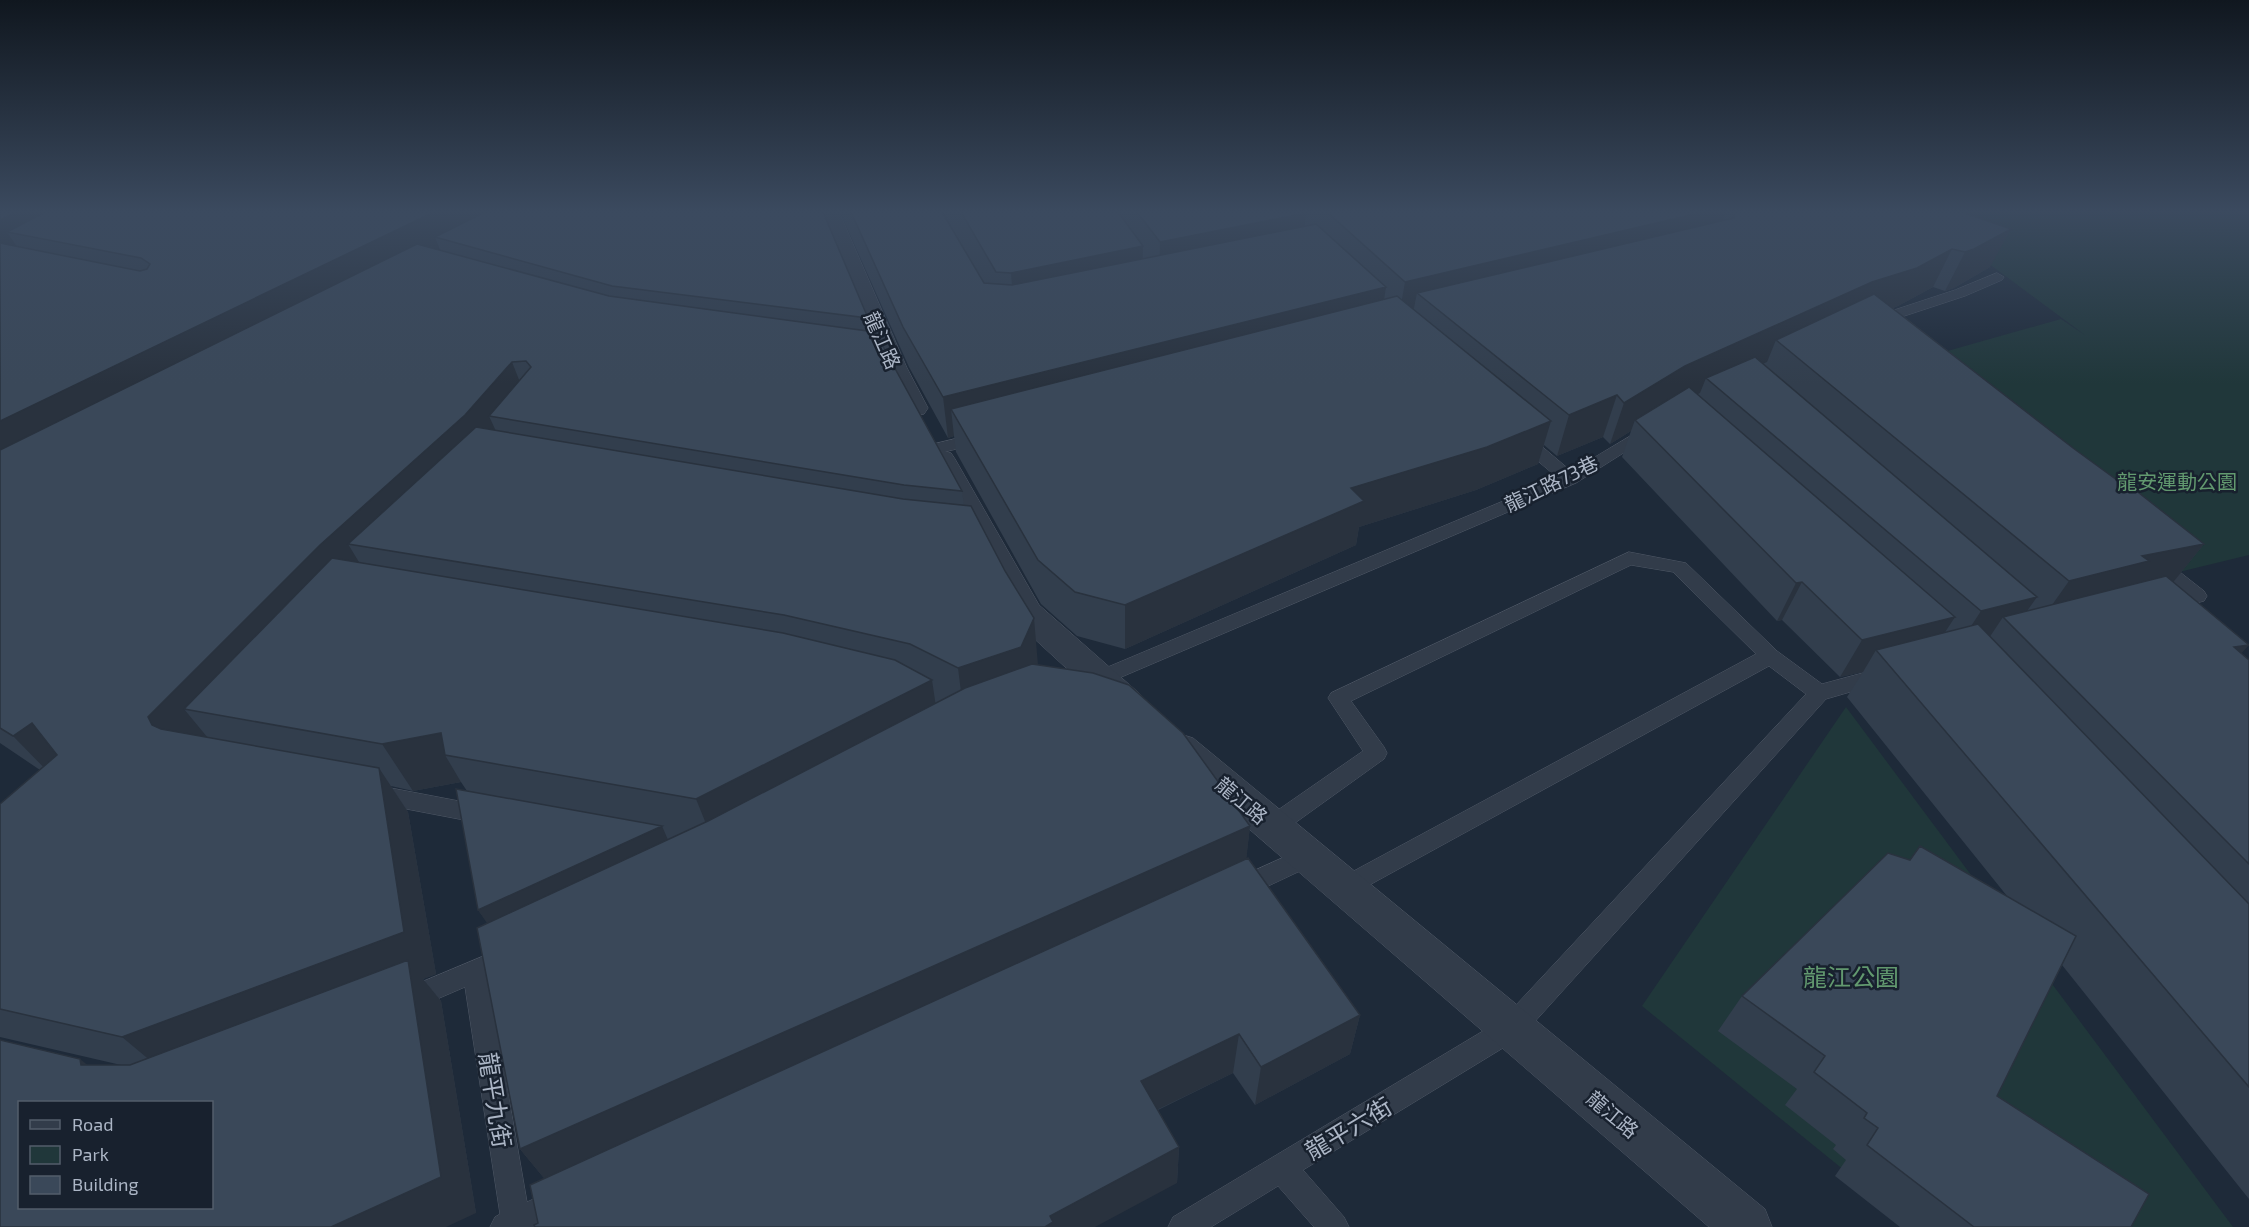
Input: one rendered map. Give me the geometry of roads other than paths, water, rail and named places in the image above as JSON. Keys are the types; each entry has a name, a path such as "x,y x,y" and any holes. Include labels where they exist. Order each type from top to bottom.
{"street":[{"name":"龍江路","path":"848,269 883,367 936,449 979,545 1027,613 1083,685 1273,826 1747,1227"}],"lane":[{"path":"1878,341 1860,326 1960,293 1997,277"},
{"name":"龍江路73巷","path":"1083,685 1570,479 1667,418"},
{"path":"1508,426 1570,479"},
{"path":"936,449 993,434"},
{"path":"2141,551 2197,596 2141,610"},
{"path":"1273,826 1376,753 1338,698 1629,558 1679,567 1770,656 1819,693 1895,673"},
{"path":"1345,887 1770,656"},
{"name":"龍平六街","path":"1183,1227 1512,1028 1819,693"},
{"path":"352,790 505,819"},
{"path":"1211,901 1309,856"},
{"path":"388,1007 475,973 528,948"},
{"name":"龍平九街","path":"475,973 513,1225"},
{"path":"1281,1167 1335,1227"},
{"path":"513,1225 581,1192"}],"park label":[{"name":"龍安運動公園","path":"2177,481"},
{"name":"龍江公園","path":"1851,976"}]}
